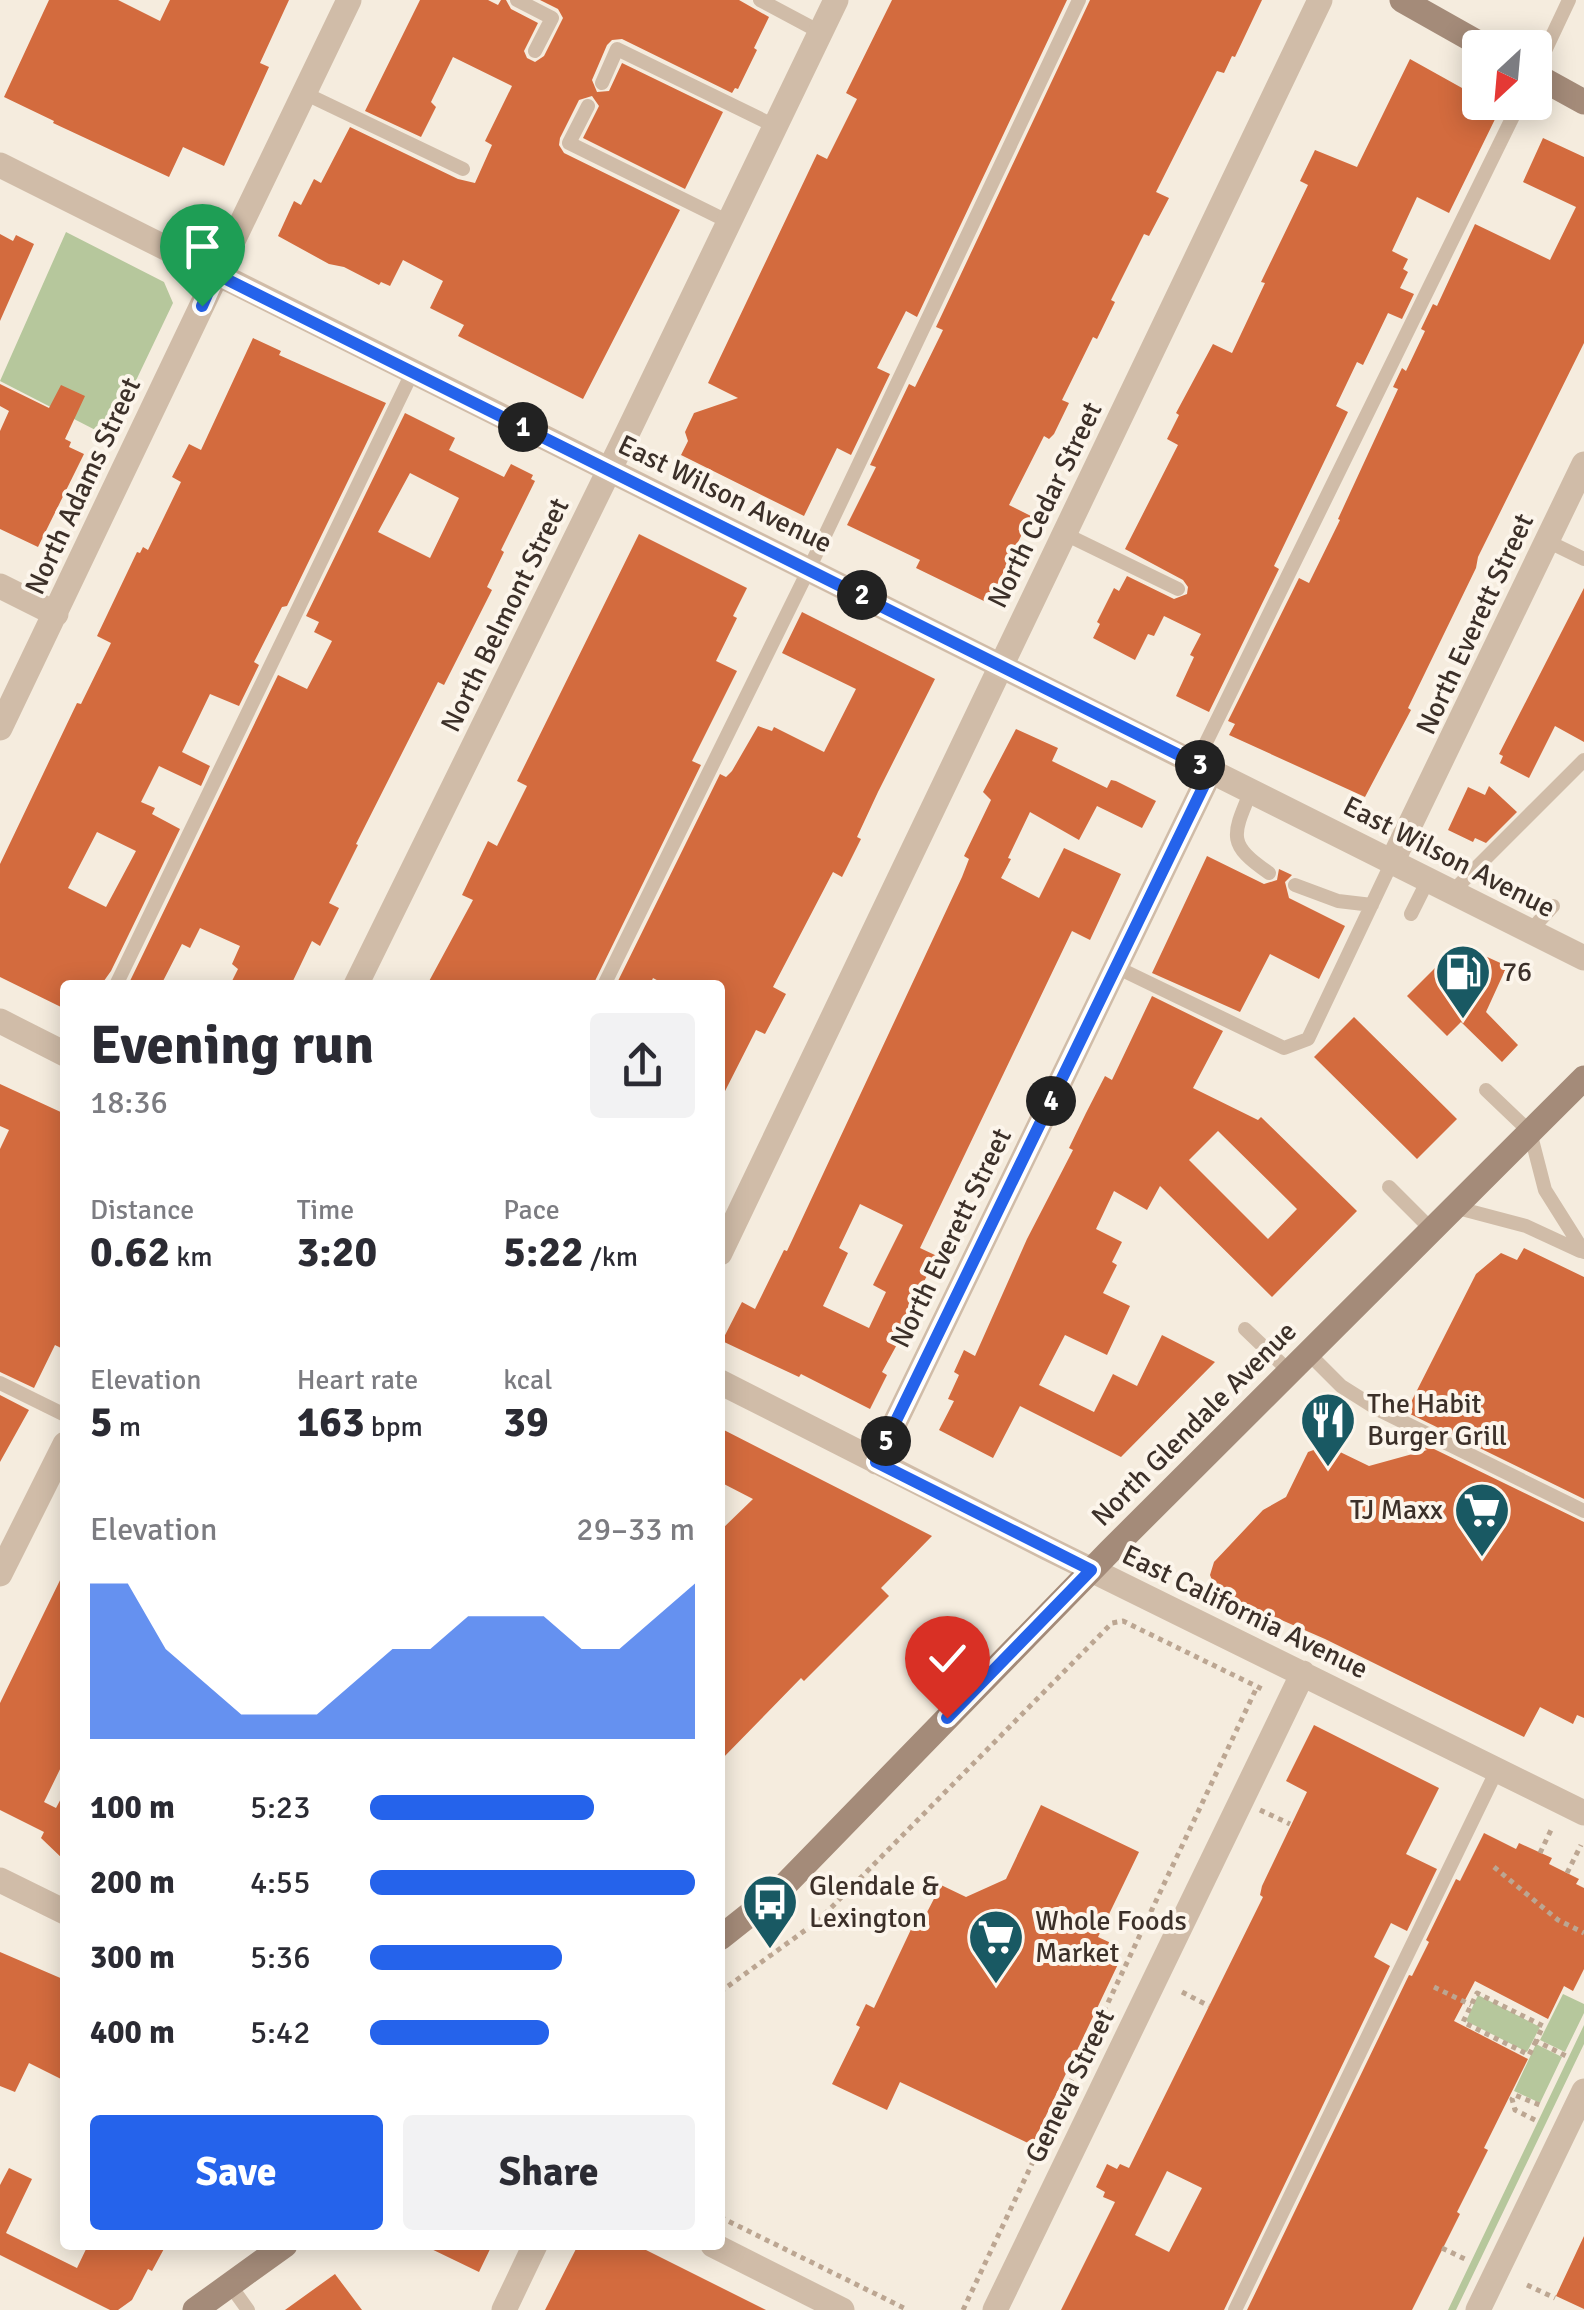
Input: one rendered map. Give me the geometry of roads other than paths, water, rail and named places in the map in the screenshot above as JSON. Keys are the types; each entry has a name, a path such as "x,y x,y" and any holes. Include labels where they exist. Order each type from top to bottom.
{"main road":[{"path":"1402,0 1462,34"},
{"path":"1552,83 1584,102"},
{"name":"North Glendale Avenue","path":"725,1934 780,1891 1091,1570 1584,1078"},
{"path":"195,2310 279,2250"}],"street":[{"name":"North Adams Street","path":"0,728 349,0"},
{"name":"North Belmont Street","path":"358,980 836,0"},
{"name":"North Cedar Street","path":"725,1243 1320,0"},
{"name":"East Wilson Avenue","path":"0,165 1584,958"},
{"name":"North Everett Street","path":"1392,862 1548,541 1578,492 1584,464"},
{"path":"0,586 56,614"},
{"name":"North Everett Street","path":"876,1462 1116,967 1204,767"},
{"path":"0,1021 60,1051"},
{"name":"East California Avenue","path":"725,1385 1584,1813"},
{"path":"0,1574 60,1454"},
{"name":"Geneva Street","path":"995,2310 1303,1673"},
{"path":"0,1880 60,1910"},
{"path":"1478,2310 1584,2091"},
{"path":"504,2310 533,2250"},
{"path":"723,2250 842,2310"}],"lane":[{"path":"517,0 552,18 535,51"},
{"path":"760,0 820,32"},
{"path":"606,980 809,569 1079,0"},
{"path":"1552,36 1569,0"},
{"path":"602,83 617,49 775,126"},
{"path":"304,94 463,169"},
{"path":"588,106 570,143 729,222"},
{"path":"1204,767 1511,120"},
{"path":"118,980 413,372"},
{"path":"1065,534 1178,590"},
{"path":"1548,541 1584,558"},
{"path":"1452,892 1584,760"},
{"path":"1251,791 1240,815 1235,840 1244,855 1269,872"},
{"path":"1116,967 1284,1048 1308,1039 1392,862"},
{"path":"1411,914 1428,880"},
{"path":"1295,885 1338,900 1372,905"},
{"path":"1530,931 1554,906"},
{"path":"1486,1090 1530,1132 1545,1190 1584,1252"},
{"path":"1388,1187 1431,1229"},
{"path":"1454,1207 1526,1226 1584,1252"},
{"path":"1245,1330 1289,1371"},
{"path":"1308,1352 1342,1386 1378,1410 1584,1510"},
{"path":"0,1383 60,1413"},
{"path":"1235,2310 1496,1770"},
{"path":"230,2285 248,2310"}],"place":[{"name":"76","path":"1463,1021"},
{"name":"The Habit Burger Grill","path":"1328,1469"},
{"name":"TJ Maxx","path":"1482,1559"},
{"name":"Glendale & Lexington","path":"770,1951"},
{"name":"Whole Foods Market","path":"996,1986"}]}
